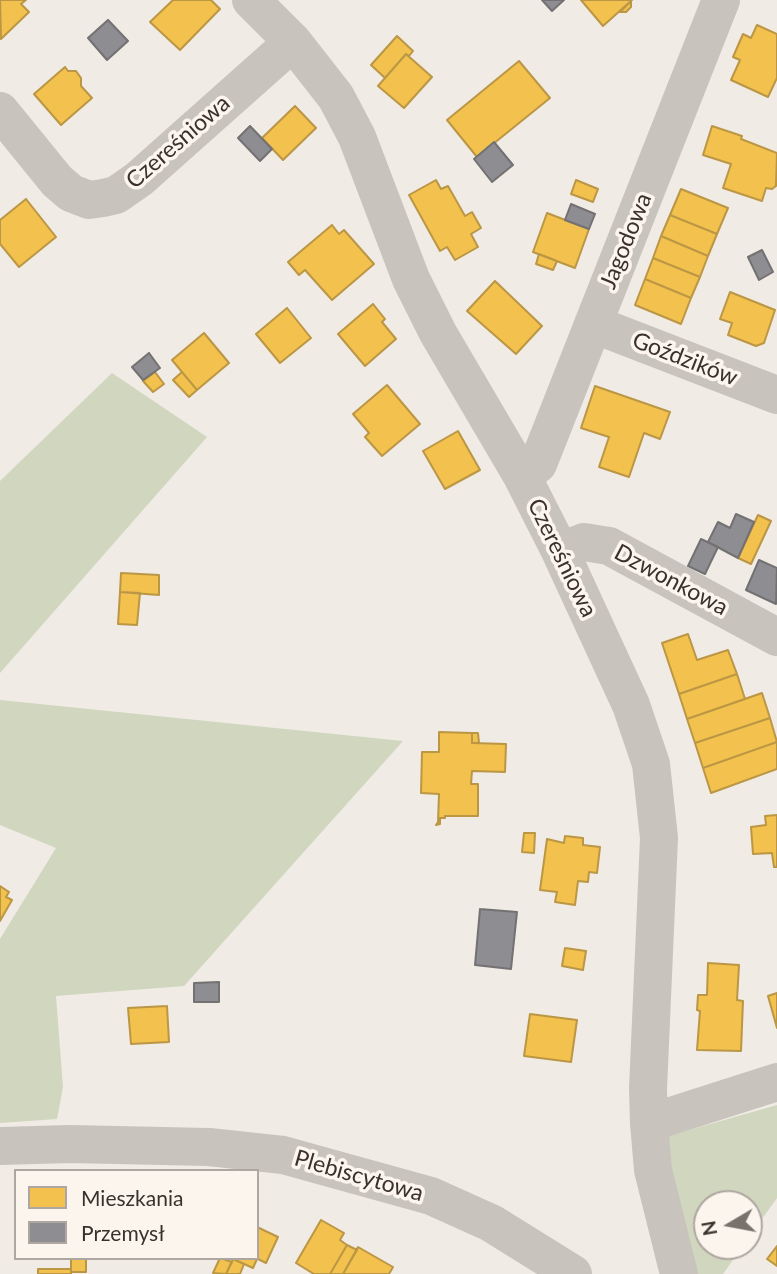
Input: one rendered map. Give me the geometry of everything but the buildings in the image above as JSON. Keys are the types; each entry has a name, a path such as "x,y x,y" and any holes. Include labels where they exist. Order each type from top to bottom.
{"street":[{"name":"Czereśniowa","path":"251,0 293,42 341,107 357,137 421,301 522,476 631,705 650,764 659,838 648,1089 649,1123 653,1170 679,1274"},
{"name":"Jagodowa","path":"522,476 538,464 721,0"},
{"name":"Czereśniowa","path":"0,111 57,181 71,193 89,200 116,195 139,179 293,42"},
{"name":"Goździków","path":"593,324 777,395"},
{"name":"Dzwonkowa","path":"560,551 584,542 609,546 777,637"},
{"path":"649,1123 777,1082"},
{"name":"Plebiscytowa","path":"0,1146 70,1144 209,1147 283,1155 431,1196 491,1223 573,1274"}],"green space":[{"path":"112,373 207,437 0,673 0,481"},
{"path":"0,700 403,741 184,986 56,996 63,1087 57,1119 0,1123 0,939 56,848 0,825"},
{"path":"777,1105 777,1198 763,1218 763,1190 693,1190 693,1260 733,1260 723,1274 695,1274 661,1138"}]}
